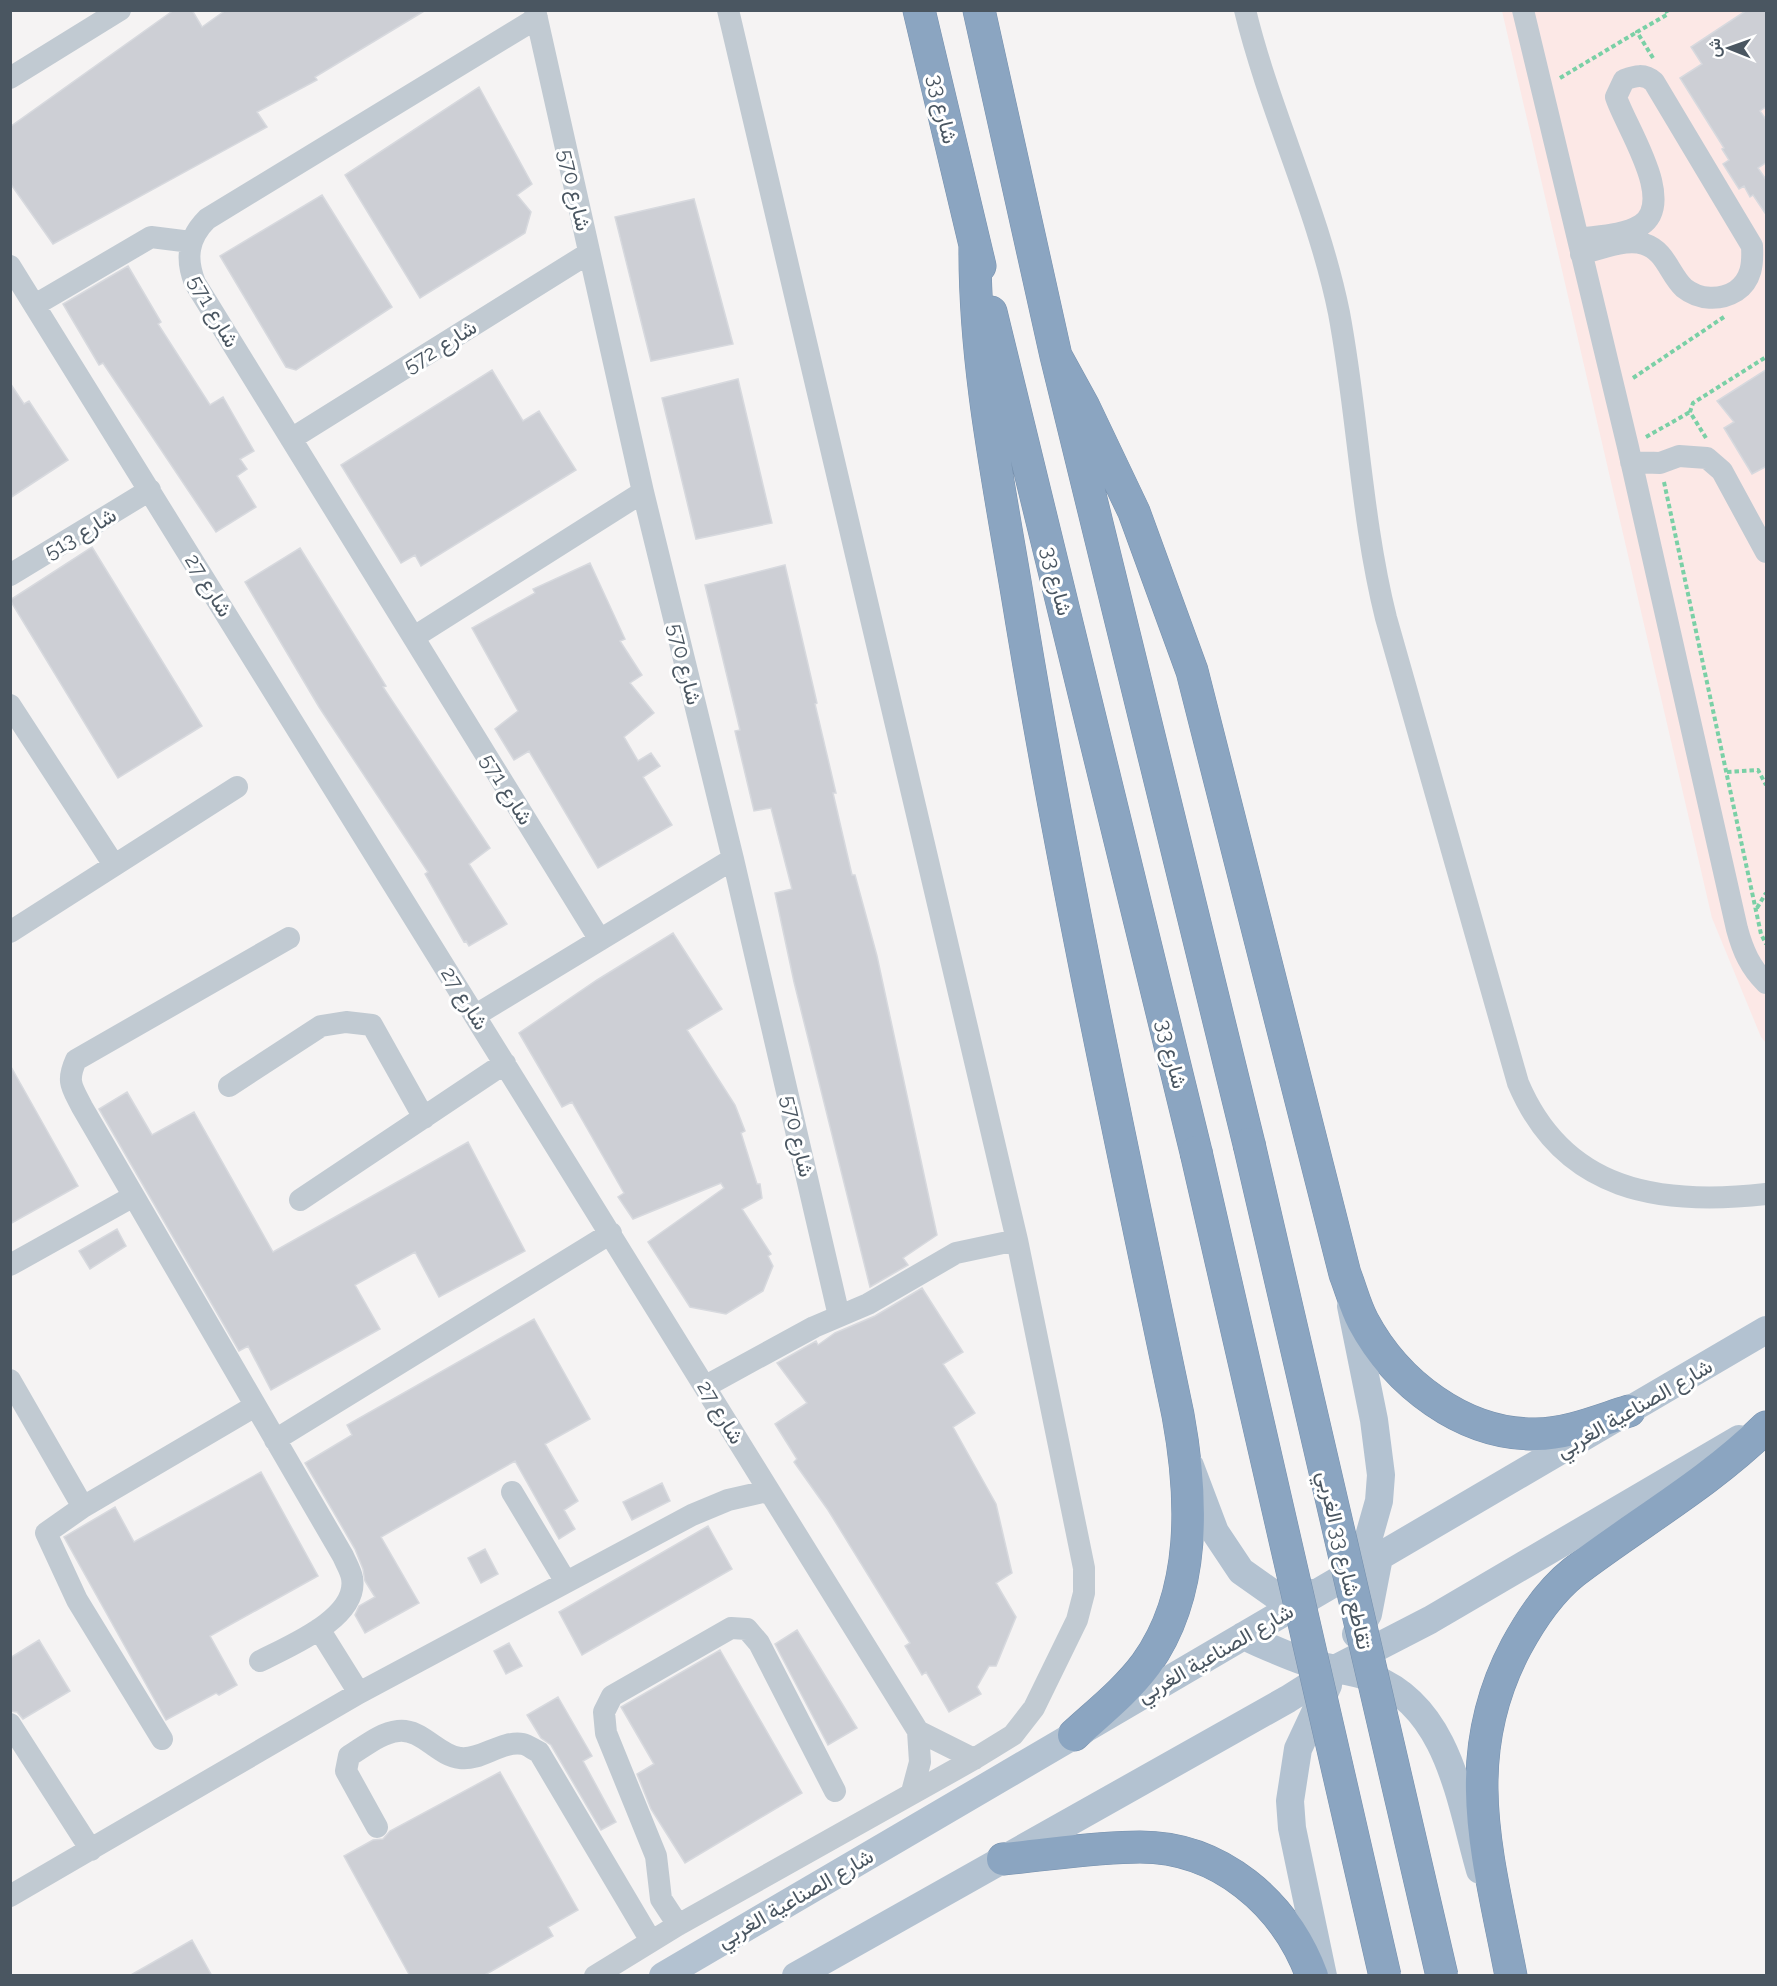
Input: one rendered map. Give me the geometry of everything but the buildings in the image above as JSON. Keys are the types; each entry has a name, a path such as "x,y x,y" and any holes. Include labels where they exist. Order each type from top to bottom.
{"highway":[{"name":"شارع 33","path":"919,10 1196,1152 1385,1976"},
{"path":"979,10 1056,356 1084,407 1134,512 1192,671 1345,1274 1362,1319 1388,1359 1422,1392 1463,1417 1508,1433 1538,1434 1575,1427 1629,1410"},
{"path":"975,245 976,317 984,389 1048,784 1184,1447 1188,1511 1184,1563 1170,1620 1146,1663 1131,1682 1074,1735"},
{"name":"تقاطع شارع 33 الغربي","path":"1056,356 1250,1144 1442,1976"},
{"path":"1510,1976 1482,1821 1480,1794 1484,1738 1493,1702 1509,1659 1536,1614 1572,1574 1715,1473 1767,1427"},
{"path":"1003,1859 1140,1847 1170,1850 1199,1857 1225,1869 1250,1886 1272,1906 1290,1930 1312,1976"}],"main road":[{"path":"1288,1699 1307,1662 1320,1591 1364,1554 1379,1501 1381,1475 1374,1420 1345,1274"},
{"name":"شارع الصناعية الغربي","path":"663,1976 1767,1330"},
{"path":"796,1976 1288,1699 1337,1668 1430,1620 1767,1423"},
{"path":"1184,1447 1215,1532 1241,1571 1275,1595 1320,1591 1368,1614 1430,1620"},
{"path":"1323,1976 1292,1828 1290,1801 1298,1749 1308,1724 1337,1668 1368,1614 1379,1557"},
{"path":"1243,1636 1307,1662 1373,1678 1397,1692 1418,1710 1439,1739 1452,1770 1510,1976"}],"street":[{"path":"10,78 120,10"},
{"name":"شارع الصناعية الغربي","path":"595,1976 678,1925 1013,1735 1028,1718 1077,1620 1084,1593 1084,1568 1017,1240 728,10"},
{"path":"1245,10 1258,63 1317,227 1339,313 1369,542 1386,618 1518,1083 1530,1112 1548,1137 1570,1158 1596,1174 1624,1185 1678,1196 1767,1194"},
{"path":"1523,10 1629,454 1739,937 1744,953 1754,970 1767,983"},
{"path":"35,306 151,237 191,242 197,229 207,219 536,14"},
{"name":"شارع 570","path":"536,14 643,492 733,859 839,1316"},
{"path":"1635,76 1648,76 1654,82 1752,246 1753,266 1738,290 1717,299 1705,297 1684,287 1659,252 1646,244 1579,247 1643,224 1651,209 1654,186 1616,97 1624,80 1635,76"},
{"name":"شارع 571","path":"191,242 188,256 195,284 600,940"},
{"name":"شارع 572","path":"291,439 590,253"},
{"name":"شارع 27","path":"10,266 706,1386 767,1491 918,1731 920,1762 912,1792"},
{"path":"1629,454 1660,463 1679,456 1707,458 1722,471 1767,552"},
{"name":"شارع 513","path":"10,575 150,490"},
{"path":"414,637 643,492"},
{"path":"13,713 114,865"},
{"path":"10,932 237,787"},
{"path":"476,1015 733,859"},
{"path":"260,1661 319,1629 347,1605 352,1579 343,1557 132,1197 72,1088 69,1074 76,1060 289,938"},
{"path":"229,1086 321,1026 346,1022 372,1025 424,1118"},
{"path":"300,1200 506,1063"},
{"path":"10,1265 132,1197"},
{"path":"275,1440 611,1233"},
{"path":"706,1386 814,1327 868,1304 956,1253 1017,1240"},
{"path":"10,1380 83,1507"},
{"path":"162,1739 77,1600 46,1533 83,1507 255,1406"},
{"path":"10,1896 359,1693 566,1582 692,1515 728,1500 767,1491"},
{"path":"512,1492 566,1582"},
{"path":"678,1925 661,1899 656,1856 606,1733 604,1712 612,1696 732,1628 747,1629 759,1643 835,1791"},
{"path":"319,1629 359,1693"},
{"path":"10,1724 91,1850"},
{"path":"376,1827 346,1771 349,1756 386,1733 400,1730 433,1744 450,1757 468,1760 498,1748 522,1744 539,1752 651,1941"},
{"path":"918,1731 974,1759"}],"path":[{"path":"1554,82 1637,32"},
{"path":"1614,391 1728,314"},
{"path":"1629,454 1690,412 1693,403 1767,357"},
{"path":"1690,412 1709,443"},
{"path":"1660,463 1761,934 1767,944"},
{"path":"1727,772 1758,770 1767,785"},
{"path":"1757,908 1767,893"}],"shaded area":[{"path":"1502,11 1766,11 1766,1043 1761,1037 1712,918"}]}
